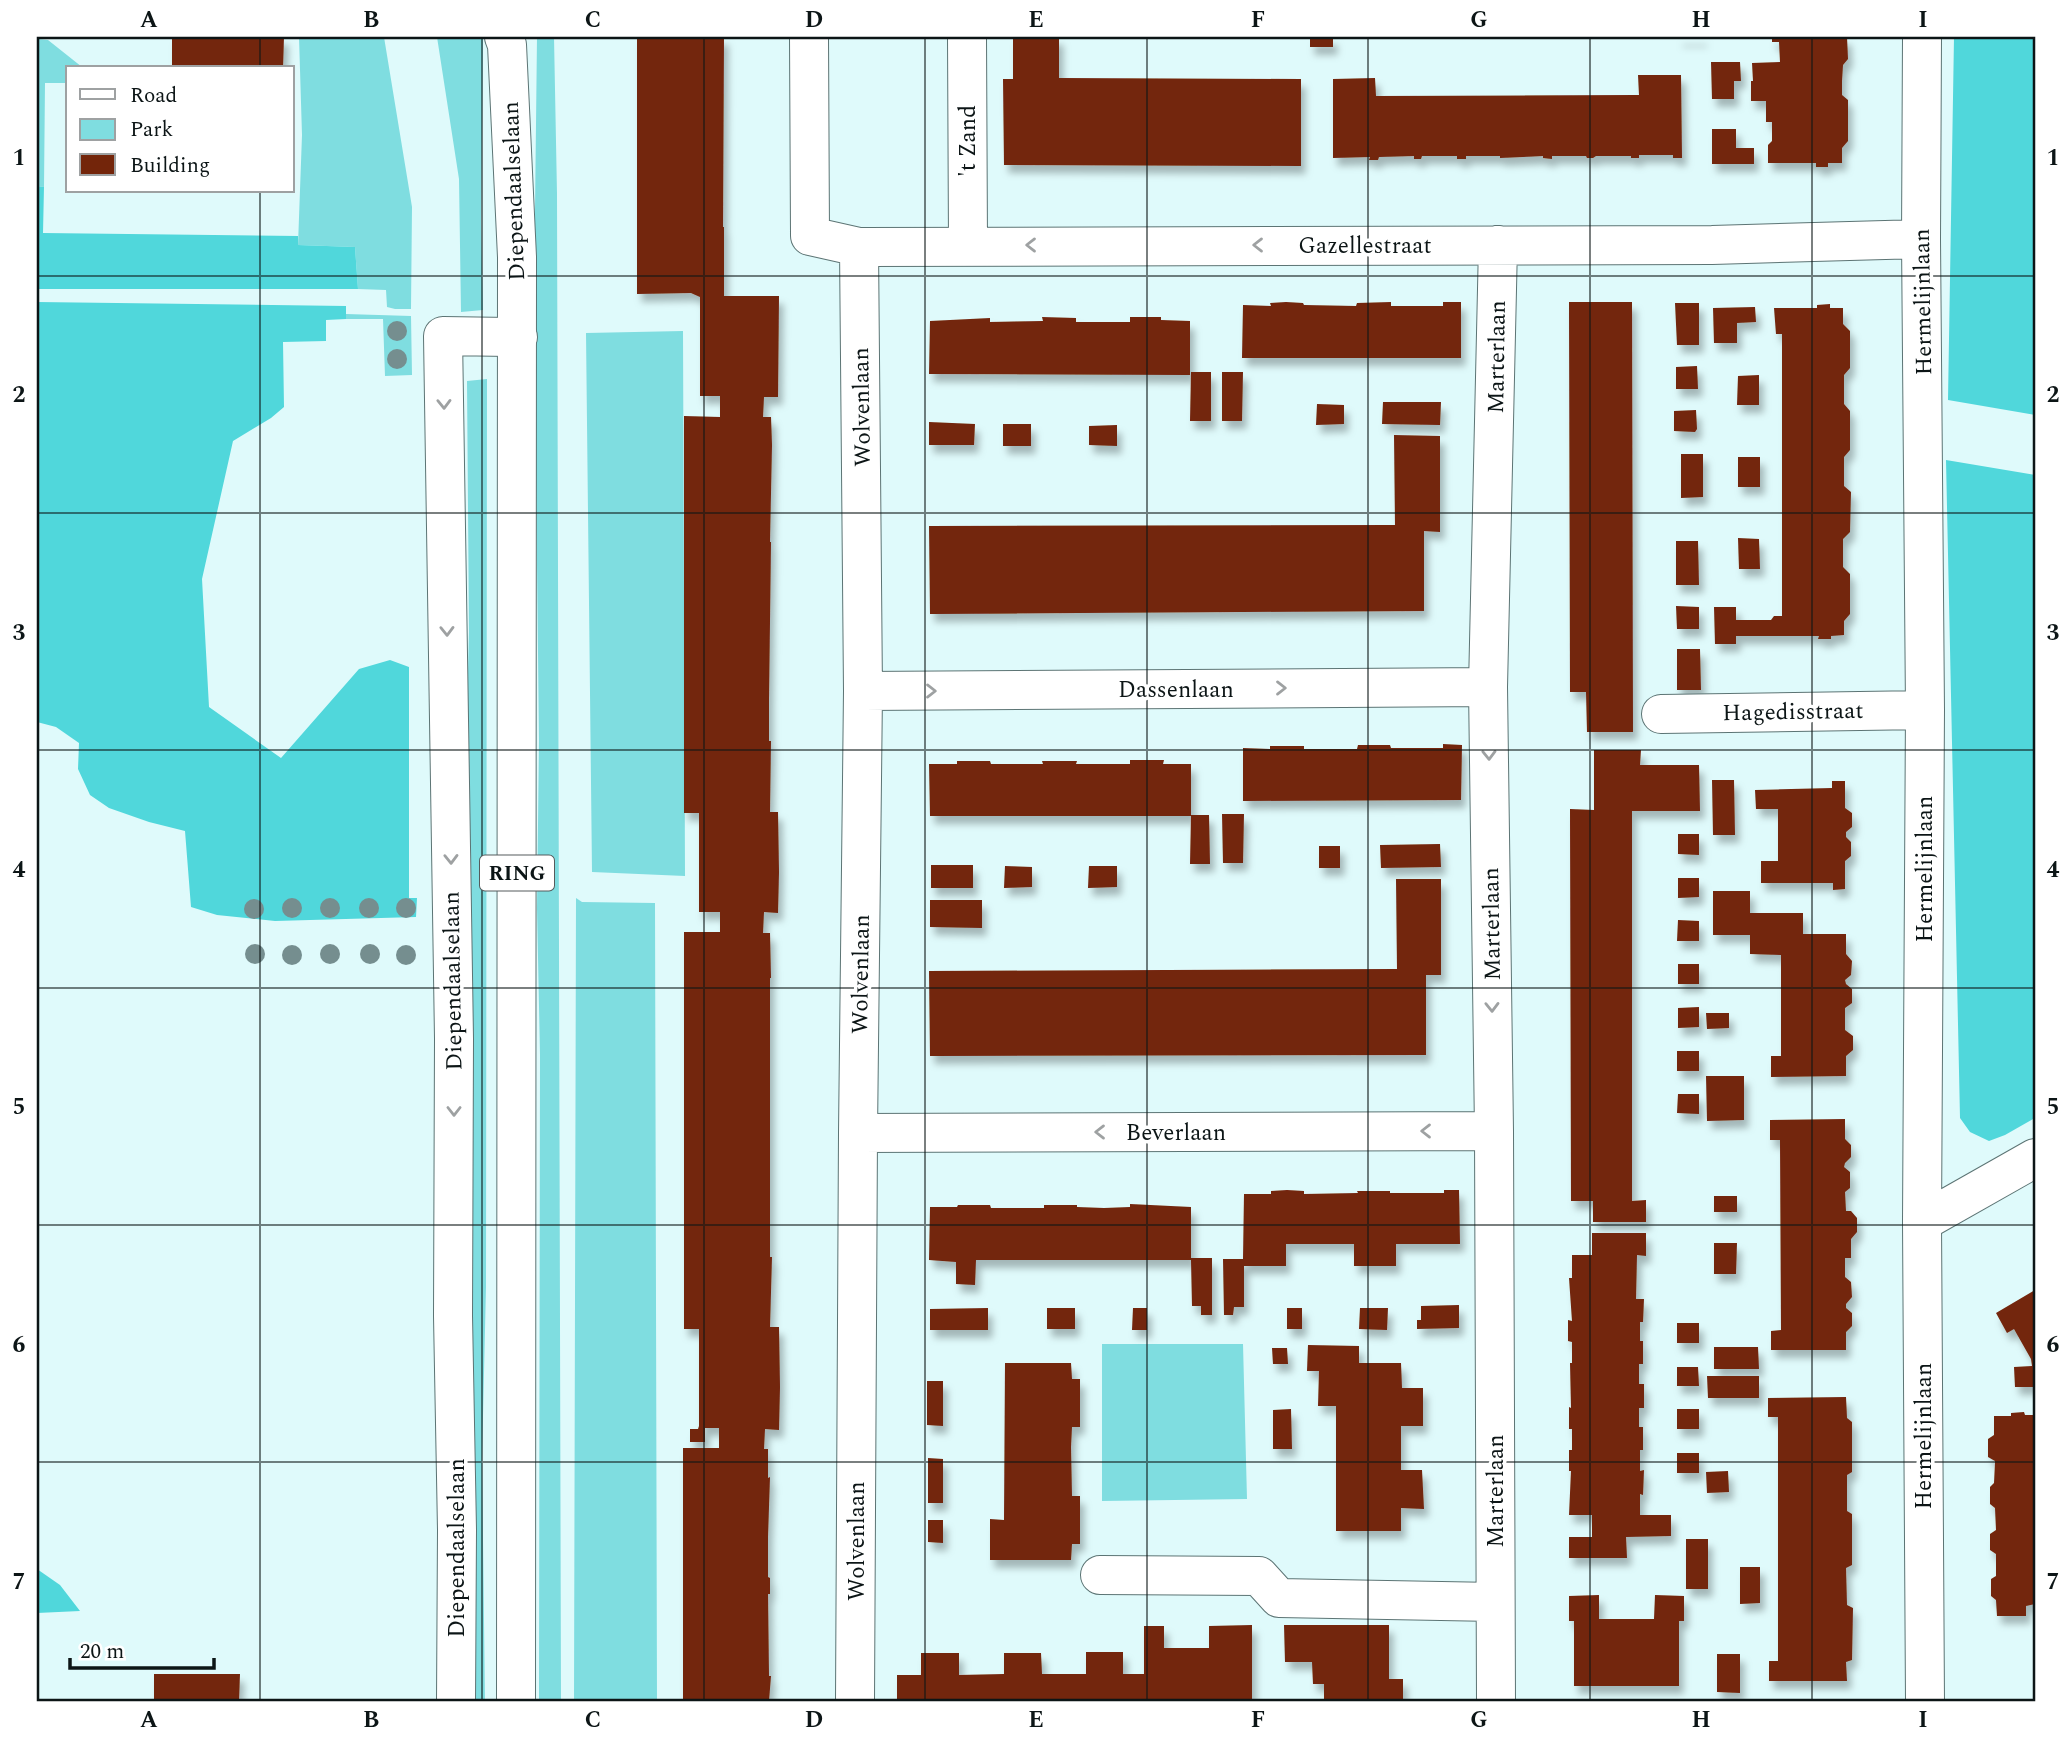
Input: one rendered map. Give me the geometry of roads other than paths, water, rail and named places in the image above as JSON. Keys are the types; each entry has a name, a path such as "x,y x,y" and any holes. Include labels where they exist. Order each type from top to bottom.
{"street":[{"name":"Gazellestraat","path":"809,37 810,236 859,247 1712,245 1921,239"},
{"name":"'t Zand","path":"967,37 968,245"},
{"name":"Hermelijnlaan","path":"1922,37 1922,1222 1925,1701"},
{"name":"Diependaalselaan","path":"507,40 517,257 516,1701"},
{"name":"Marterlaan","path":"1496,1701 1494,1131 1488,687 1498,245"},
{"name":"Wolvenlaan","path":"855,1701 863,691 859,247"},
{"name":"Diependaalselaan","path":"456,1701 454,1039 443,336 517,337"},
{"name":"Dassenlaan","path":"863,691 1488,687"},
{"name":"Hagedisstraat","path":"1661,714 1924,710"},
{"name":"Beverlaan","path":"858,1133 1494,1131"},
{"path":"1922,1222 2035,1158"},
{"path":"1100,1575 1259,1576 1279,1598 1495,1602"}]}
